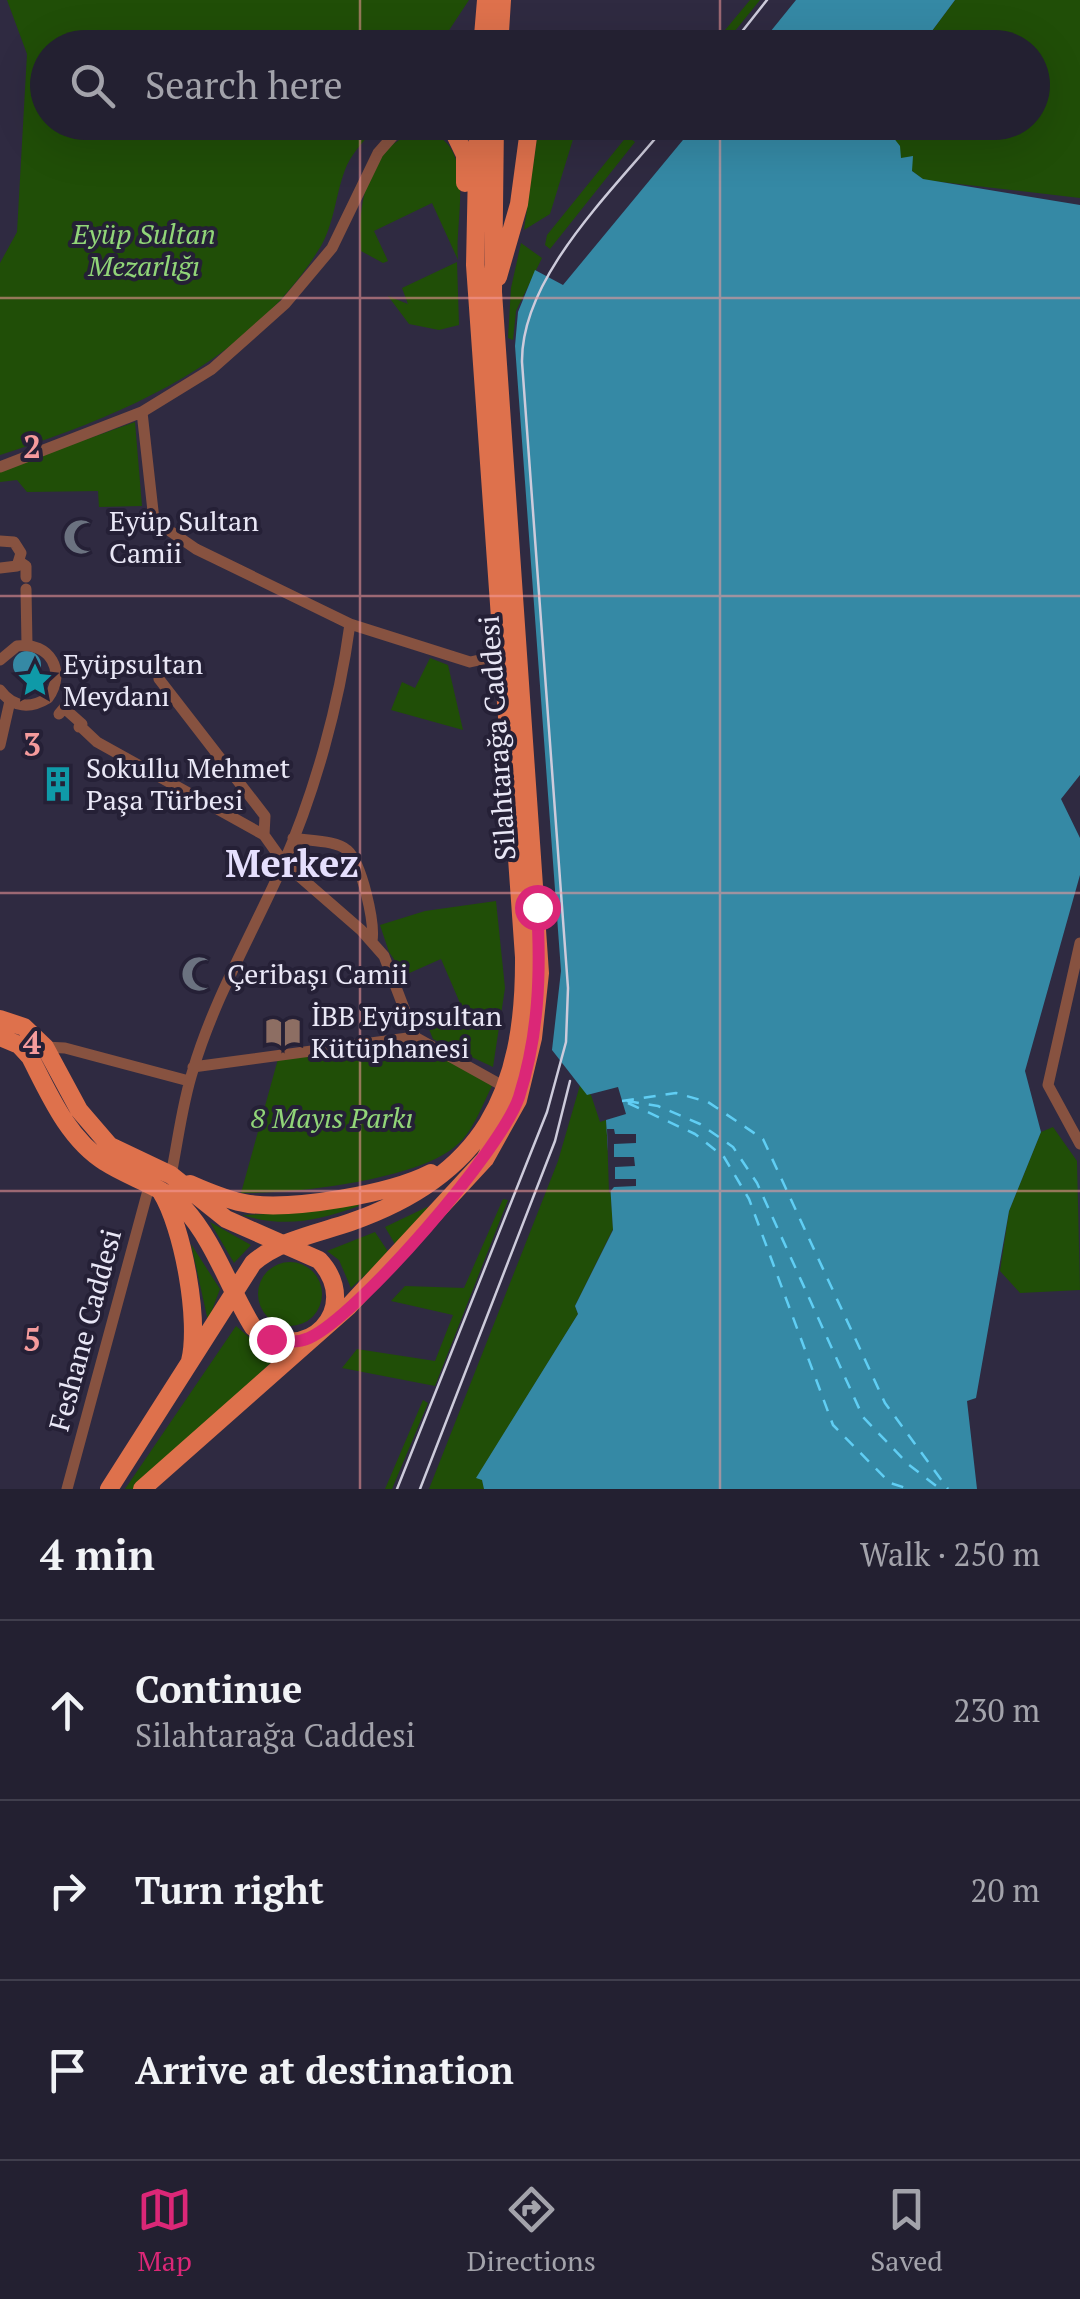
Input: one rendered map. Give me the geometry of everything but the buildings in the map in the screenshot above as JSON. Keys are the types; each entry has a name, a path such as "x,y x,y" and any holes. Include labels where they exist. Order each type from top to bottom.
{"main road":[{"path":"484,30 486,0"},
{"path":"500,30 502,0"},
{"path":"458,140 465,155 466,202 475,229"},
{"name":"Silahtarağa Caddesi","path":"285,1245 406,1199 447,1174 464,1158 491,1118 504,1086 520,1009 524,957 475,229 477,140"},
{"name":"Silahtarağa Caddesi","path":"142,1489 319,1333 399,1256 499,1140 518,1100 534,1038 539,938 493,292 495,140"},
{"path":"493,292 519,204 528,140"},
{"path":"0,1019 24,1028 45,1047 100,1138 123,1156 220,1196 268,1206 406,1184 464,1158"},
{"path":"0,1037 19,1044 30,1057 85,1147 108,1164 152,1184 186,1211 237,1290 254,1327 271,1339 297,1342 319,1333 333,1310 336,1295 330,1271 319,1260 226,1219 171,1175"},
{"path":"152,1184 164,1195 174,1223 191,1300 194,1335 188,1366"},
{"path":"109,1489 253,1263 285,1245"}],"street":[{"path":"0,468 142,412 212,369 285,304 332,248 378,153 389,140"},
{"path":"142,412 154,520 210,557 350,624 470,662 502,655"},
{"path":"0,541 17,544 20,562 26,566 27,644"},
{"path":"0,568 13,568 20,562"},
{"path":"171,1175 194,1067 225,985 293,838 344,670 350,624"},
{"path":"2,655 27,644"},
{"path":"0,690 10,701 29,706 48,698 57,680 53,660 27,644"},
{"path":"159,679 265,816 264,835"},
{"path":"48,698 112,750 264,835 284,863 372,941 398,986 414,1037"},
{"path":"0,745 10,701"},
{"path":"293,838 340,846 350,854 374,922 372,941"},
{"path":"1080,943 1048,1085 1080,1144"},
{"path":"194,1067 414,1037 504,1086"},
{"path":"45,1047 65,1048 190,1082"},
{"name":"Feshane Caddesi","path":"68,1489 152,1184"}],"green space":[{"name":"Eyüp Sultan Mezarlığı","path":"7,0 469,0 449,30 30,30 30,140 365,140 347,165 321,246 292,287 258,322 221,353 137,402 0,455 0,263 17,232 27,54"},
{"path":"750,0 760,0 736,30 725,30"},
{"path":"955,0 1080,0 1080,198 924,180 912,171 909,158 901,159 891,140 1050,140 1050,30 933,30"},
{"path":"400,140 442,140 452,150 460,184 458,260 432,203 374,231 388,261 383,263 361,251 364,195 378,161"},
{"path":"537,140 573,140 550,214 524,230"},
{"path":"624,140 635,142 550,249 545,245 547,235"},
{"path":"521,243 542,258 516,311 513,340 508,338 511,288"},
{"path":"457,262 459,325 439,330 409,324 388,296 408,304 402,288"},
{"path":"135,422 142,506 99,507 98,491 27,492 17,480 0,482 0,470"},
{"path":"430,658 448,665 463,730 391,710 402,682 415,688"},
{"path":"496,901 505,988 493,1067 433,1039 427,1024 463,1010 441,959 405,975 389,952 380,925 425,911"},
{"name":"8 Mayıs Parkı","path":"416,1034 493,1084 458,1144 416,1167 387,1176 291,1191 241,1193 278,1059"},
{"path":"580,1085 591,1095 600,1122 606,1120 613,1229 575,1306 578,1314 477,1477 482,1479 484,1489 429,1489 558,1161"},
{"path":"1053,1127 1077,1161 1080,1290 1020,1293 1000,1271 1009,1211 1041,1132"},
{"path":"503,1199 508,1200 435,1386 342,1368 357,1349 435,1361 453,1315 391,1301 405,1286 464,1288"},
{"path":"357,1202 359,1206 301,1221 242,1215 296,1213"},
{"path":"427,1207 430,1210 396,1246 385,1227"},
{"path":"210,1222 251,1245 234,1263"},
{"path":"375,1232 389,1253 351,1288 339,1260 327,1251"},
{"path":"191,1244 220,1289 208,1321"},
{"path":"290,1262 313,1271 322,1294 313,1317 290,1326 267,1317 258,1294 267,1271"},
{"path":"236,1326 275,1359 134,1489 125,1489"},
{"path":"423,1400 428,1403 392,1489 385,1489"}],"water":[{"path":"796,0 955,0 933,30 772,30"},
{"path":"683,140 895,140 901,158 913,156 912,171 923,179 1080,205 1080,775 1061,799 1080,838 1080,875 1025,1071 1041,1132 1009,1211 976,1398 967,1401 977,1489 484,1489 482,1480 476,1478 578,1314 575,1306 613,1230 606,1120 626,1114 618,1087 587,1095 552,1050 561,971 515,346 518,312 535,270 563,285"},
{"path":"27,651 37,655 41,665 37,675 27,679 17,675 13,665 17,655"}],"pier":[{"path":"607,1129 614,1129 615,1134 636,1134 636,1143 614,1144 614,1157 634,1157 635,1166 615,1167 615,1179 636,1179 636,1186 614,1187 609,1193"}],"ferry route":[{"path":"622,1101 676,1093 708,1102 763,1139 885,1403 948,1489"},
{"path":"627,1101 658,1106 700,1124 733,1147 757,1183 863,1417 908,1464 940,1489"},
{"path":"628,1103 695,1134 724,1157 749,1199 833,1425 890,1483 909,1489"}],"tram line":[{"path":"743,30 767,0"},
{"path":"397,1489 547,1112 566,1042 568,988 522,362 526,329 554,265 654,140"},
{"path":"420,1489 555,1141 570,1081"}],"place":[{"name":"Eyüp Sultan Camii","path":"81,537"},
{"name":"Eyüpsultan Meydanı","path":"35,680"},
{"name":"Sokullu Mehmet Paşa Türbesi","path":"58,784"},
{"name":"Çeribaşı Camii","path":"199,974"},
{"name":"İBB Eyüpsultan Kütüphanesi","path":"283,1032"}],"district":[{"name":"Merkez","path":"292,864"}],"route":[{"path":"271,1339 297,1342 319,1333 399,1256 453,1198 499,1140 518,1100 534,1038 540,972 537,907"}]}
